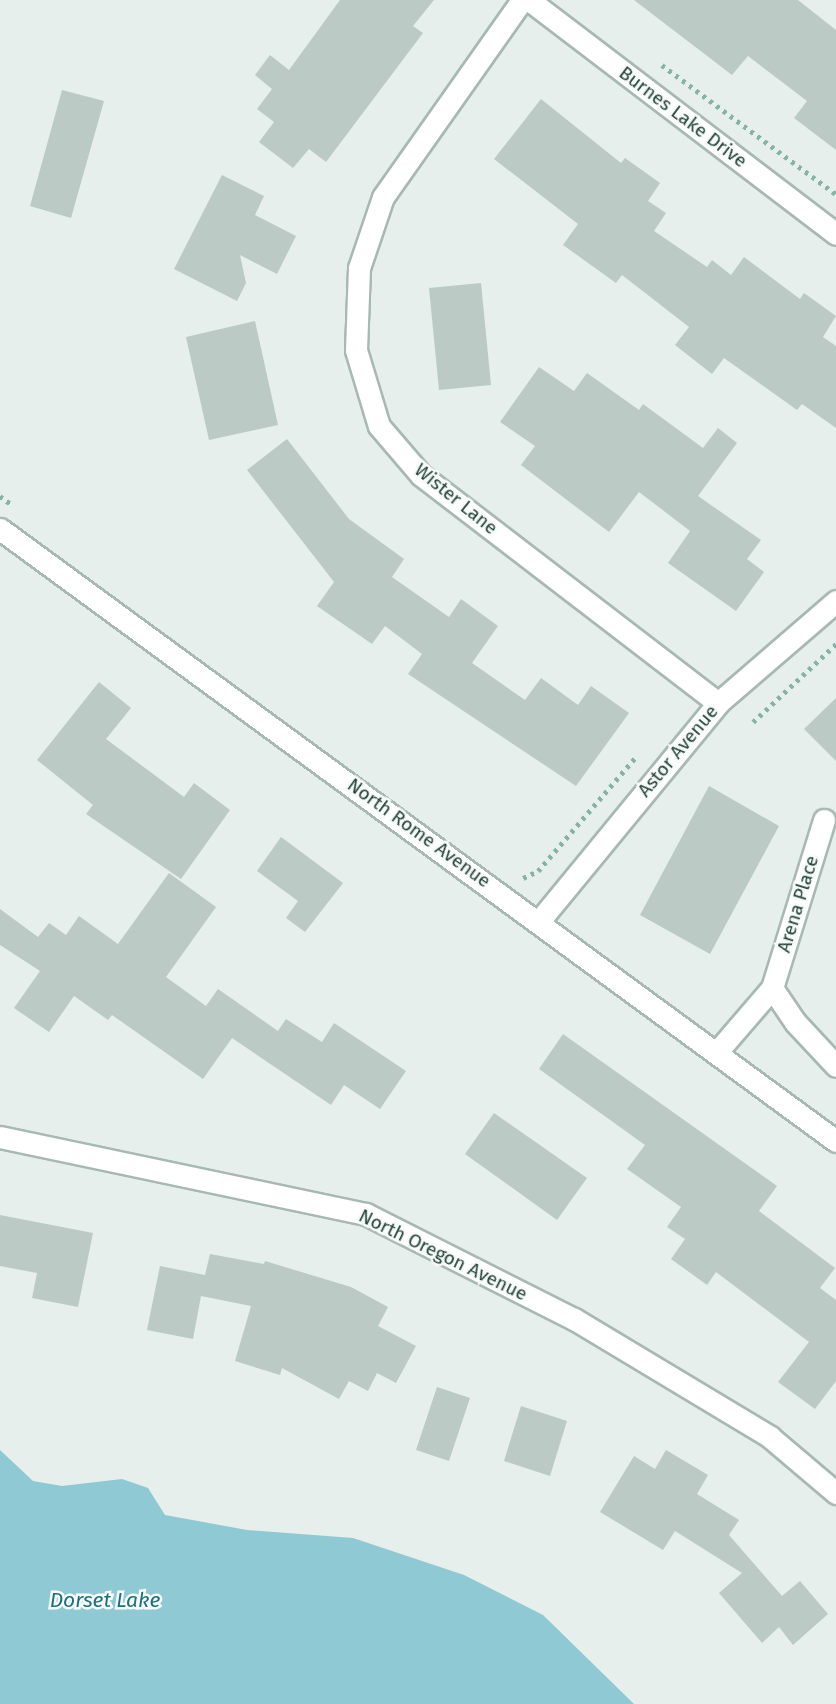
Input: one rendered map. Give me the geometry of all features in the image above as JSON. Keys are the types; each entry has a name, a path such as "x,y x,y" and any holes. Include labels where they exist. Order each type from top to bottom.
{"street":[{"name":"Wister Lane","path":"522,0 383,197 359,268 356,350 379,426 421,475 718,703"},
{"name":"Burnes Lake Drive","path":"529,0 836,234"},
{"name":"North Rome Avenue","path":"0,529 540,920 836,1141"},
{"name":"Astor Avenue","path":"540,920 718,703 836,601"},
{"name":"Arena Place","path":"716,1053 772,988 824,820"},
{"path":"772,988 795,1022 836,1066"},
{"name":"North Oregon Avenue","path":"0,1137 366,1214 574,1319 770,1437 836,1493"}],"path":[{"path":"0,496 22,513"},
{"path":"753,722 836,644"},
{"path":"513,877 525,878 538,871 641,751"}],"water":[{"name":"Dorset Lake","path":"0,1450 33,1481 62,1486 122,1479 148,1488 165,1515 247,1530 353,1538 464,1575 543,1615 634,1704 0,1704"}],"building":[{"path":"340,0 434,0 413,26 423,33 326,162 309,149 293,168 259,142 274,122 257,109 272,89 255,75 270,55 289,70"},
{"path":"634,0 798,0 836,30 836,150 794,118 807,101 748,56 732,75"},
{"path":"62,90 104,101 71,218 30,206"},
{"path":"541,99 621,163 625,158 660,183 648,201 666,213 654,231 707,267 712,260 731,275 744,257 800,299 804,293 836,316 823,337 836,346 836,428 802,404 797,410 724,358 712,374 675,345 689,327 622,275 616,283 563,245 578,224 494,159"},
{"path":"222,175 264,196 255,215 296,236 277,274 240,255 246,283 237,301 174,269"},
{"path":"481,283 491,385 439,390 429,288"},
{"path":"255,321 278,425 209,440 186,337"},
{"path":"539,367 574,391 587,373 639,410 643,404 703,448 718,428 737,443 698,496 761,540 747,559 764,572 736,611 668,563 690,531 639,492 609,532 521,465 535,446 500,422"},
{"path":"287,439 349,519 404,559 392,577 449,617 461,599 498,626 472,663 525,700 541,678 578,705 591,686 629,713 576,786 408,674 422,654 385,626 372,644 317,606 334,582 247,470"},
{"path":"99,682 131,708 106,739 184,797 194,783 230,810 181,879 86,814 93,805 37,760"},
{"path":"836,698 836,761 804,729"},
{"path":"709,786 779,826 710,954 640,915"},
{"path":"281,837 343,883 305,932 286,918 298,901 257,871"},
{"path":"169,873 216,907 166,977 206,1006 218,989 278,1031 286,1019 322,1042 334,1023 406,1071 380,1109 344,1085 331,1105 232,1038 203,1079 112,1015 108,1020 74,996 49,1032 14,1008 40,971 0,945 0,909 38,937 49,923 66,935 79,916 118,944"},
{"path":"563,1034 777,1186 759,1211 835,1268 820,1288 836,1300 836,1381 815,1409 778,1382 809,1342 716,1272 707,1285 671,1259 685,1239 667,1227 681,1207 627,1169 645,1145 539,1069"},
{"path":"494,1113 587,1178 557,1220 465,1154"},
{"path":"0,1215 93,1233 78,1307 32,1298 37,1273 0,1266"},
{"path":"210,1254 264,1264 265,1261 351,1287 388,1307 378,1326 416,1346 396,1383 377,1373 368,1391 349,1381 339,1399 282,1368 280,1375 235,1361 251,1306 201,1296 193,1339 147,1330 160,1266 205,1275"},
{"path":"437,1387 470,1398 449,1461 416,1450"},
{"path":"521,1406 567,1421 550,1476 504,1461"},
{"path":"666,1450 708,1475 697,1494 739,1520 729,1535 782,1596 800,1581 828,1614 793,1645 779,1627 762,1643 719,1593 742,1573 675,1531 663,1550 600,1512 634,1456 655,1469"}]}
